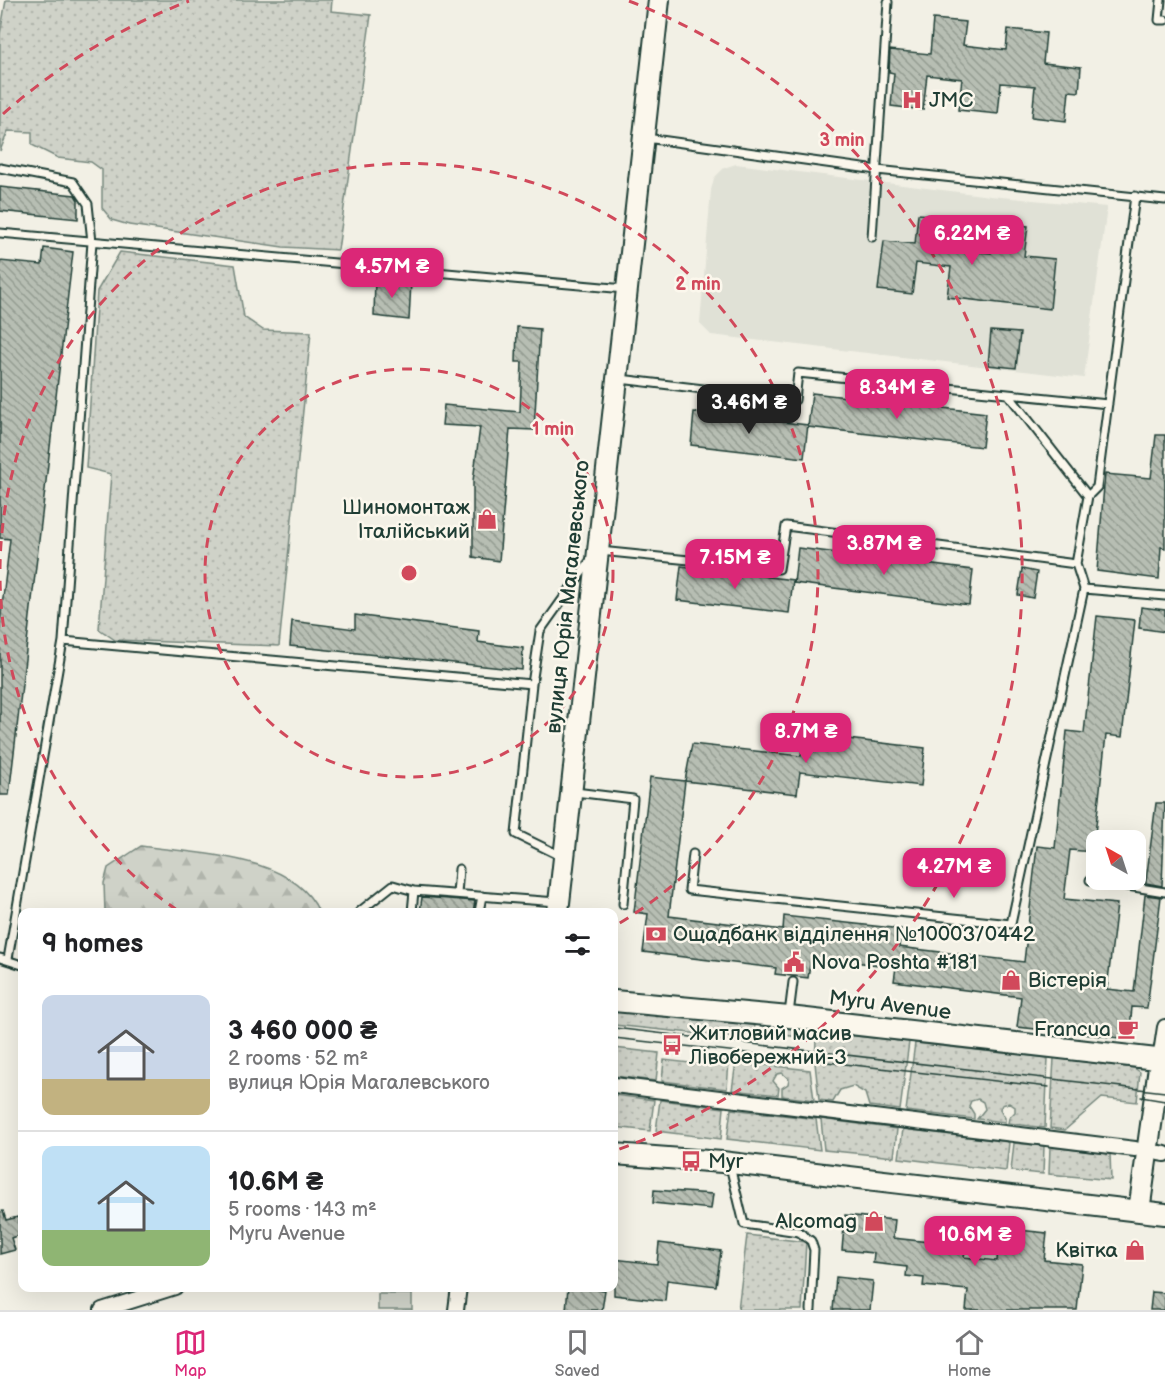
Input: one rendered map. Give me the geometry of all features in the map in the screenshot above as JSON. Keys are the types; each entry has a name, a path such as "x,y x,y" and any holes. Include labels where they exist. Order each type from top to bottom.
{"street":[{"name":"вулиця Юрія Магалевського","path":"559,907 615,378 659,0"},
{"name":"Myru Avenue","path":"618,1001 789,1017 1162,1060"},
{"path":"1139,1210 1165,1027"},
{"path":"618,1085 1135,1149"},
{"path":"618,1154 730,1163 1165,1214"},
{"path":"102,1310 159,1292"},
{"path":"456,1310 458,1292"}],"lane":[{"path":"1161,0 1160,20 1165,20"},
{"path":"872,237 888,2"},
{"path":"643,138 877,170 1165,200"},
{"path":"0,168 73,182 88,204 92,242 63,641 4,959"},
{"path":"693,854 689,890 1011,924 1084,590 1076,564 1088,496 1097,487 1135,196"},
{"path":"0,233 626,289"},
{"path":"615,378 795,400 798,373 1108,404"},
{"path":"1008,394 1088,496"},
{"path":"564,858 516,834 532,684 540,630 597,551 779,569 786,526 1076,564"},
{"path":"1084,590 1165,596"},
{"path":"63,641 532,684"},
{"path":"572,792 633,799 623,904"},
{"path":"456,894 459,870"},
{"path":"364,908 393,885 414,891 482,896 559,907"},
{"path":"1146,889 1165,892"},
{"path":"412,908 414,891"},
{"path":"480,908 482,896"},
{"path":"789,1017 793,982"},
{"path":"730,1163 744,1224 799,1232 812,1241 814,1250 811,1310"}],"shaded area":[{"path":"736,164 990,196 1107,207 1084,378 711,335 700,324 711,190 714,178 724,168"}],"green space":[{"path":"6,0 332,0 331,11 371,15 338,250 283,247 129,225 112,220 102,208 102,170 91,162 58,158 32,145 32,132 8,131 0,151 0,34"},
{"path":"120,252 235,265 244,317 263,330 311,332 279,646 115,640 99,629 111,474 86,468 97,291"},
{"path":"141,846 241,860 288,878 306,893 316,908 105,908 104,883 108,868"},
{"path":"618,1011 755,1025 754,1032 742,1031 740,1038 618,1025"},
{"path":"768,1026 909,1042 900,1110 869,1106 865,1093 853,1086 840,1090 833,1102 819,1100 815,1063 816,1039 767,1033"},
{"path":"915,1043 1048,1058 1045,1128 1008,1123 1009,1118 1015,1112 1015,1107 1009,1103 1002,1105 1000,1109 1005,1122 977,1119 985,1109 983,1102 978,1099 971,1101 969,1106 974,1119 906,1111"},
{"path":"618,1048 659,1053 656,1081 618,1076"},
{"path":"700,1058 729,1061 727,1089 662,1081 664,1060 699,1064"},
{"path":"1054,1058 1134,1068 1140,1072 1137,1102 1102,1098 1065,1130 1050,1128"},
{"path":"736,1062 810,1070 814,1100 782,1096 782,1088 788,1084 789,1079 782,1073 777,1074 773,1081 779,1088 778,1095 732,1090"},
{"path":"618,1096 654,1100 650,1131 618,1127"},
{"path":"660,1100 724,1108 721,1139 656,1131"},
{"path":"731,1109 816,1119 820,1150 727,1139"},
{"path":"821,1119 897,1129 894,1157 824,1150"},
{"path":"903,1129 1009,1142 1006,1171 899,1158"},
{"path":"1014,1143 1044,1146 1043,1174 1011,1171"},
{"path":"1050,1147 1110,1154 1111,1180 1049,1174"},
{"path":"747,1235 806,1242 802,1310 738,1310"},
{"path":"378,1294 412,1294 412,1310 378,1310"}],"building":[{"path":"933,19 966,22 963,45 1006,50 1008,29 1046,33 1043,63 1081,67 1079,92 1069,91 1066,121 1032,117 1035,86 1001,83 998,114 958,110 962,79 927,75 923,110 891,106 894,73 889,72 890,50 930,54"},
{"path":"0,187 75,195 78,200 78,219 0,211"},
{"path":"918,214 952,217 947,249 991,253 995,222 1028,226 1024,256 1055,259 1050,309 947,297 951,267 916,263 912,294 878,290 884,241 915,244"},
{"path":"44,248 73,252 9,795 0,795 0,623 10,539 0,538 0,261 42,265"},
{"path":"375,278 411,282 409,320 374,316"},
{"path":"517,327 540,329 534,430 510,429 499,561 473,557 473,481 480,427 442,425 444,405 520,412 522,362 516,362"},
{"path":"991,331 1020,333 1016,368 988,365"},
{"path":"812,393 986,413 982,447 808,427"},
{"path":"694,412 808,425 804,458 691,445"},
{"path":"1156,435 1165,435 1165,548 1161,547 1159,579 1097,571 1105,474 1151,478"},
{"path":"798,548 973,570 969,605 794,583"},
{"path":"681,566 793,580 789,613 677,600"},
{"path":"1022,569 1037,572 1033,598 1018,595"},
{"path":"1141,607 1165,610 1165,632 1139,628"},
{"path":"355,615 479,631 478,642 523,648 522,670 290,646 292,621 355,629"},
{"path":"1097,616 1135,620 1122,737 1106,735 1095,830 1086,830 1086,851 1070,850 1064,899 1117,904 1107,989 1134,992 1145,895 1161,897 1147,1008 1132,1007 1129,1039 1017,1027 1021,997 894,981 896,967 811,957 808,978 775,974 776,968 643,952 648,914 634,912 650,777 685,781 669,916 783,930 784,916 901,929 899,947 1024,962 1037,846 1055,848 1067,731 1084,733"},
{"path":"804,734 925,748 921,786 800,772 797,794 685,781 692,744 801,756"},
{"path":"1156,803 1165,803 1162,886 1146,883"},
{"path":"422,897 475,901 474,908 421,908"},
{"path":"654,1190 713,1194 711,1209 653,1203"},
{"path":"3,1211 6,1220 18,1217 18,1235 11,1238 15,1250 0,1254 0,1212"},
{"path":"845,1215 895,1220 893,1238 966,1246 964,1257 997,1261 999,1228 1047,1233 1044,1260 1082,1264 1077,1310 966,1310 968,1290 923,1286 924,1278 906,1276 907,1267 873,1263 874,1253 842,1250"},
{"path":"659,1243 721,1251 716,1286 667,1280 665,1301 614,1295 614,1292 618,1292 618,1259 657,1264"},
{"path":"836,1277 873,1281 870,1310 833,1310"},
{"path":"568,1292 605,1292 602,1310 566,1310"},
{"path":"1152,1292 1165,1293 1165,1310 1150,1310"}],"tram line":[{"path":"618,1028 1165,1092"},
{"path":"618,1038 1049,1087"},
{"path":"1141,1097 1165,1101"}],"place":[{"name":"JMC","path":"912,100"},
{"name":"Шиномонтаж Італійський","path":"487,519"},
{"name":"Ощадбанк відділення №10003/0442","path":"656,934"},
{"name":"Nova Poshta #181","path":"794,962"},
{"name":"Вістерія","path":"1011,980"},
{"name":"Franсua","path":"1128,1029"},
{"name":"Житловий масив Лівобережний-3","path":"672,1045"},
{"name":"Myr","path":"691,1161"},
{"name":"Alcomag","path":"874,1221"},
{"name":"Квітка","path":"1135,1250"}]}
